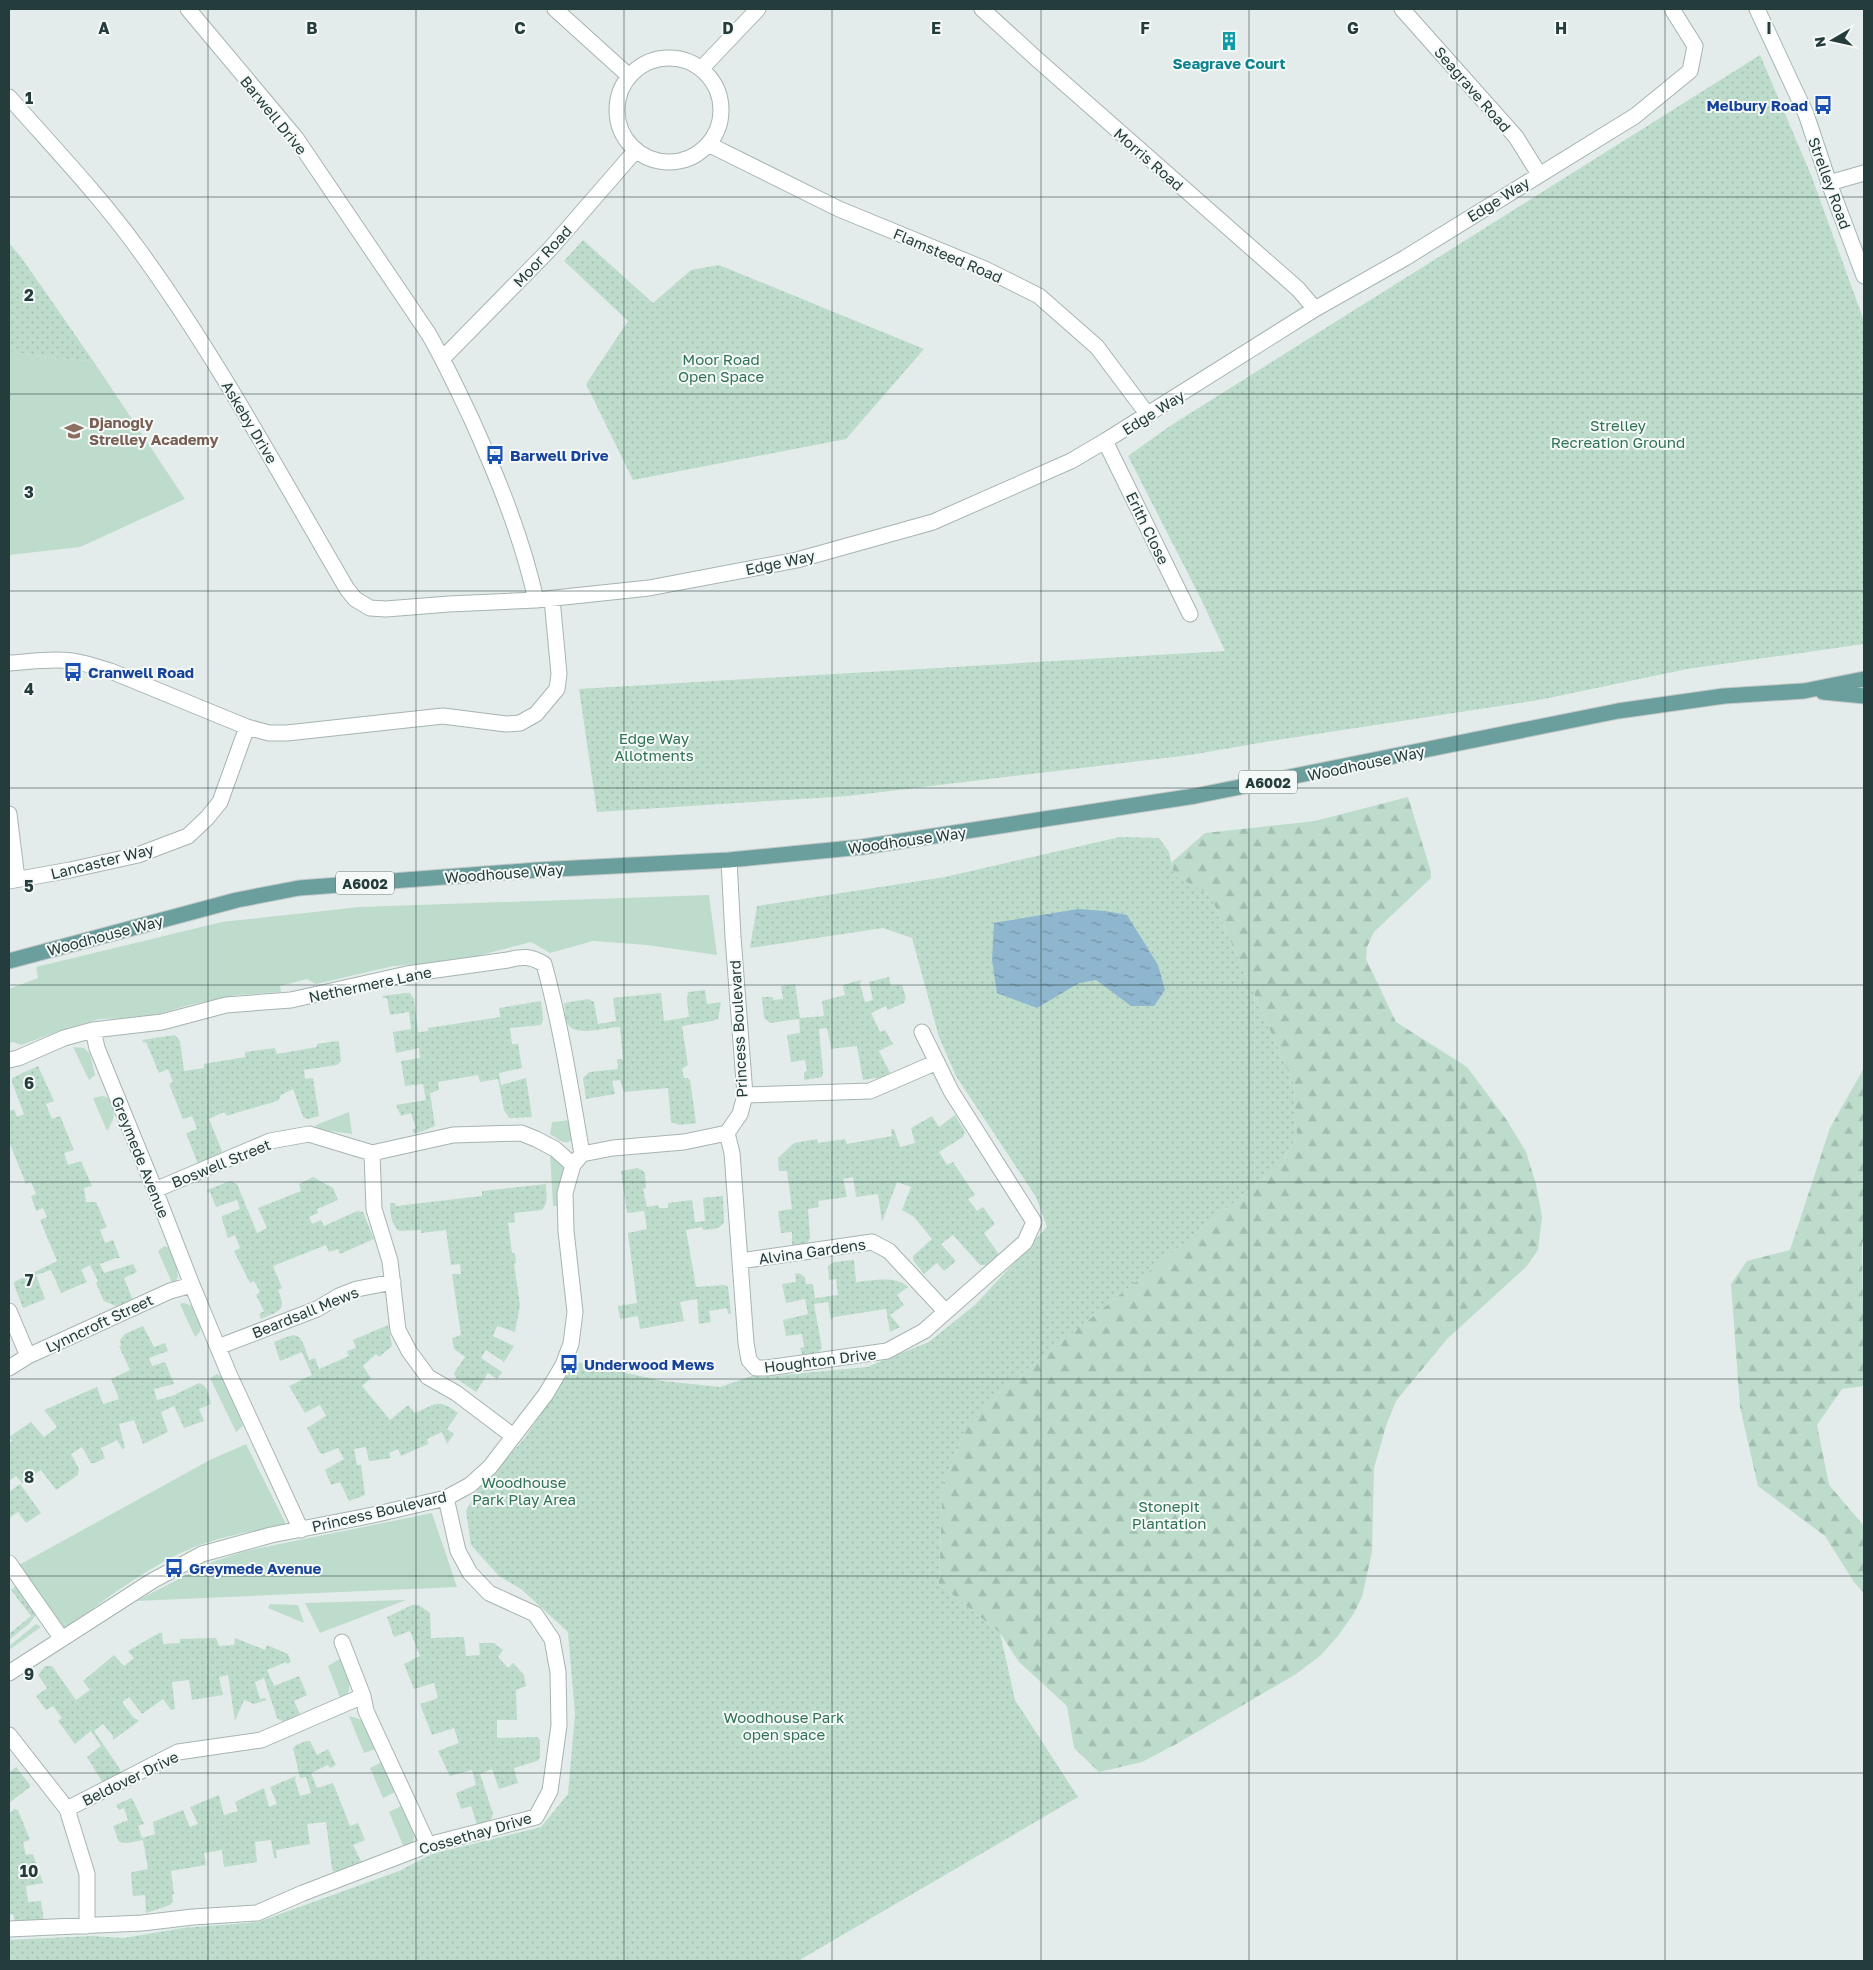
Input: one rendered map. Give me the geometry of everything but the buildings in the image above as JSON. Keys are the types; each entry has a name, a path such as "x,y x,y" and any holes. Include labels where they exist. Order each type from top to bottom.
{"main road":[{"name":"Woodhouse Way","path":"9,960 237,900 300,888 527,871 729,860 862,847 1186,798 1618,711 1724,696 1804,691 1864,680"},
{"name":"Woodhouse Way","path":"1804,691 1864,696"}],"street":[{"name":"Barwell Drive","path":"188,9 296,138 443,358 492,465 527,565 536,600"},
{"path":"555,9 629,76"},
{"path":"701,69 758,9"},
{"name":"Morris Road","path":"982,9 1298,289 1315,309"},
{"name":"Seagrave Road","path":"1402,9 1516,137 1538,174"},
{"name":"Edge Way","path":"552,599 649,588 797,560 933,522 1072,461 1106,442 1315,309 1405,258 1538,174 1635,116 1690,71 1695,46 1672,9"},
{"name":"Strelley Road","path":"1757,9 1806,114 1829,183 1864,276"},
{"path":"664,58 676,58 693,63 701,69 714,82 722,109 721,120 710,145 692,158 674,163 663,163 646,158 636,150 624,137 618,120 617,110 620,92 629,76 646,63 664,58"},
{"name":"Askeby Drive","path":"9,97 116,218 140,250 189,322 355,598 370,608 386,609 552,599"},
{"name":"Flamsteed Road","path":"710,145 839,209 985,269 1039,296 1097,346 1148,415"},
{"name":"Moor Road","path":"443,358 550,249 636,150"},
{"path":"1829,183 1864,173"},
{"name":"Erith Close","path":"1106,442 1190,614"},
{"path":"9,663 52,660 71,661 93,666 113,672 248,727 269,733 287,733 443,716 506,724 520,723 536,714 557,689 559,674 552,599"},
{"name":"Lancaster Way","path":"13,880 138,855 188,836 220,802 248,727"},
{"path":"9,814 13,880"},
{"name":"Princess Boulevard","path":"727,1133 740,1114 745,1095 733,946 729,860"},
{"name":"Nethermere Lane","path":"9,1060 64,1038 93,1030 162,1022 226,1005 291,1000 407,974 508,960 524,956 534,958 544,964 554,1001 569,1076 578,1159"},
{"name":"Greymede Avenue","path":"93,1030 97,1048 156,1190 192,1286 240,1398 301,1530"},
{"name":"Houghton Drive","path":"727,1133 732,1153 746,1343 749,1360 756,1368 803,1364 887,1351 924,1331 1025,1242 1034,1222 951,1091 922,1032"},
{"path":"745,1095 870,1091 937,1062"},
{"name":"Boswell Street","path":"156,1190 270,1142 309,1134 372,1153 452,1135 521,1133 578,1159"},
{"path":"578,1159 613,1148 684,1142 727,1133"},
{"path":"372,1153 374,1209 390,1261 398,1330 408,1351 428,1377 456,1393 513,1436"},
{"name":"Princess Boulevard","path":"9,1673 159,1576 202,1554 262,1537 446,1498 470,1485 490,1467 546,1394 563,1365 571,1344 575,1312 566,1231 565,1193 578,1159"},
{"name":"Alvina Gardens","path":"740,1261 872,1242 889,1251 945,1311"},
{"name":"Beardsall Mews","path":"218,1347 311,1312 338,1296 357,1289 393,1282"},
{"name":"Lynncroft Street","path":"9,1368 28,1356 170,1291 192,1286"},
{"path":"9,1311 28,1356"},
{"name":"Cossethay Drive","path":"9,1929 142,1923 193,1917 257,1913 303,1893 428,1845 536,1817 550,1791 560,1725 558,1672 552,1639 535,1614 489,1593 470,1573 458,1551 446,1498"},
{"path":"9,1563 62,1639"},
{"path":"342,1642 363,1696 366,1711 428,1845"},
{"name":"Beldover Drive","path":"68,1809 178,1752 261,1740 363,1696"},
{"path":"9,1734 68,1809 87,1874 87,1926"}],"green space":[{"name":"Strelley Recreation Ground","path":"1760,55 1811,175 1864,321 1864,644 1687,669 1539,700 1190,755 848,796 597,812 579,689 1225,651 1201,599 1128,456 1170,426"},
{"name":"Moor Road Open Space","path":"583,240 653,303 691,270 719,265 924,349 846,439 633,480 586,384 628,321 564,261"},
{"path":"9,243 21,257 94,362 9,352"},
{"name":"Djanogly Strelley Academy","path":"9,352 94,362 185,499 80,547 9,555"},
{"name":"Stonepit Plantation","path":"1408,797 1431,872 1431,878 1374,932 1367,947 1366,959 1396,1022 1467,1067 1506,1119 1526,1152 1536,1184 1542,1217 1538,1250 1527,1266 1447,1339 1396,1401 1386,1426 1374,1468 1372,1552 1362,1597 1354,1613 1338,1636 1320,1656 1296,1674 1180,1742 1142,1762 1099,1772 1074,1748 1067,1706 1019,1662 1000,1633 939,1584 942,1487 966,1429 1008,1385 1280,1165 1297,1136 1294,1115 1295,1087 1210,895 1173,875 1172,862 1205,833 1315,821"},
{"name":"Woodhouse Park open space","path":"1120,837 1159,838 1169,852 1174,875 1210,895 1295,1087 1294,1115 1297,1136 1280,1165 1008,1385 966,1429 942,1487 939,1584 1000,1633 1015,1700 1078,1797 798,1961 9,1961 9,1940 92,1936 124,1938 183,1928 258,1922 399,1871 432,1854 541,1827 568,1794 575,1714 568,1632 521,1589 499,1576 471,1545 466,1511 478,1489 524,1439 576,1362 663,1381 720,1387 755,1375 761,1377 867,1367 929,1342 976,1304 1047,1227 1036,1197 956,1076 939,1037 912,938 883,928 750,948 757,906 945,877"},
{"path":"709,895 717,955 647,945 593,941 550,953 531,942 457,961 393,966 316,984 307,979 280,986 281,992 236,995 189,1005 159,1014 134,1018 99,1019 21,1045 13,1042 9,1043 9,989 38,978 36,967 222,922 360,907"},
{"path":"889,977 891,986 902,985 906,998 904,1003 888,1010 886,1006 871,1013 880,1032 885,1030 893,1044 879,1051 890,1073 882,1077 863,1080 857,1046 830,1049 827,1028 819,1029 822,1077 804,1080 804,1072 807,1071 805,1060 791,1062 787,1035 800,1033 799,1019 770,1023 764,1018 762,997 773,997 773,1000 783,999 781,986 795,984 800,1018 824,1016 822,1001 845,995 843,985 861,980 860,984 865,1002 873,1000 869,982"},
{"path":"705,990 707,1004 721,1002 718,1019 682,1026 688,1065 682,1069 684,1078 690,1080 696,1123 680,1125 671,1122 668,1088 624,1092 620,1080 612,1081 615,1094 586,1099 583,1078 589,1072 618,1069 617,1059 623,1059 620,1027 591,1031 576,1030 567,1023 564,1003 588,999 594,1002 598,1024 616,1021 613,998 661,993 664,1021 689,1017 688,992"},
{"path":"410,993 414,999 418,1032 428,1031 428,1028 500,1017 499,1008 541,1001 543,1019 541,1025 510,1028 512,1044 518,1044 522,1068 499,1073 501,1085 526,1078 532,1117 509,1118 504,1110 498,1079 480,1082 478,1075 438,1082 439,1090 430,1093 435,1126 415,1134 412,1130 416,1128 411,1113 401,1116 396,1105 426,1100 423,1084 405,1086 401,1061 420,1058 419,1048 396,1053 393,1032 411,1029 409,1012 390,1015 387,998 382,996"},
{"path":"175,1035 180,1041 184,1071 204,1068 204,1064 245,1057 245,1052 275,1048 277,1054 317,1047 317,1044 337,1041 339,1042 341,1061 337,1065 304,1070 305,1079 313,1078 319,1116 308,1119 303,1117 293,1089 281,1095 279,1100 227,1116 224,1112 209,1119 222,1151 219,1156 198,1164 186,1133 197,1129 192,1116 183,1119 169,1084 173,1082 168,1069 159,1073 146,1042 144,1043 142,1040"},
{"path":"73,1047 84,1048 90,1054 95,1075 89,1080"},
{"path":"38,1066 54,1101 46,1104 52,1119 60,1116 74,1150 64,1153 68,1165 81,1161 92,1186 84,1188 86,1202 96,1202 107,1227 100,1230 105,1243 113,1240 120,1258 100,1264 104,1273 133,1264 137,1272 124,1278 133,1300 116,1306 104,1301 96,1283 98,1281 90,1265 81,1270 87,1282 61,1293 51,1270 36,1275 45,1299 23,1308 14,1282 57,1261 40,1220 47,1217 43,1208 36,1211 31,1196 36,1194 31,1182 26,1184 9,1144 9,1111 14,1109 17,1117 24,1114 12,1078"},
{"path":"1864,1068 1864,1239 1862,1244 1864,1386 1842,1389 1817,1425 1829,1485 1864,1526 1864,1593 1854,1582 1825,1536 1758,1486 1740,1407 1731,1284 1747,1261 1790,1250 1830,1128"},
{"path":"107,1097 114,1114 107,1131 93,1098"},
{"path":"349,1112 352,1134 315,1129 316,1125"},
{"path":"955,1115 965,1132 963,1137 939,1152 947,1165 953,1162 975,1195 968,1199 977,1211 983,1207 995,1224 984,1233 1000,1256 988,1265 980,1265 953,1235 941,1244 956,1261 944,1271 937,1263 924,1274 913,1260 913,1256 932,1239 914,1217 902,1210 911,1187 897,1182 882,1222 878,1194 856,1197 853,1177 843,1179 847,1197 818,1201 819,1207 808,1209 810,1237 808,1243 804,1246 792,1248 792,1232 781,1233 778,1211 792,1209 787,1171 779,1171 778,1158 794,1143 817,1139 818,1143 845,1139 847,1144 892,1136 891,1129 894,1129 900,1147 915,1143 911,1128 932,1116 939,1127"},
{"path":"571,1120 572,1140 569,1142 558,1140 550,1134 552,1122"},
{"path":"550,1153 562,1163 565,1169 557,1193 557,1206 553,1206"},
{"path":"637,1168 645,1173 646,1188 643,1189 647,1207 658,1205 659,1208 668,1208 668,1203 692,1200 695,1222 705,1221 703,1198 723,1196 724,1222 722,1225 712,1229 703,1230 702,1227 686,1230 696,1287 725,1285 728,1287 731,1314 728,1314 727,1308 709,1311 711,1322 699,1324 697,1299 680,1302 684,1321 640,1329 638,1316 620,1319 618,1306 637,1303 628,1233 647,1229 644,1211 627,1213 621,1171"},
{"path":"313,1177 333,1188 338,1200 317,1209 318,1213 309,1217 312,1224 321,1220 324,1226 357,1211 363,1212 374,1239 340,1254 338,1249 329,1252 326,1245 273,1266 282,1288 278,1290 282,1306 277,1312 261,1319 259,1314 264,1311 256,1295 260,1292 254,1281 250,1283 234,1251 240,1248 235,1235 228,1238 222,1219 222,1216 240,1209 237,1200 216,1207 210,1192 207,1193 207,1190 230,1181 237,1184 257,1233 267,1228 258,1208 301,1191 299,1184"},
{"path":"546,1184 546,1201 542,1210 514,1213 515,1222 508,1223 512,1253 515,1253 516,1263 514,1264 520,1305 515,1332 497,1326 493,1336 514,1346 504,1362 486,1350 481,1358 502,1372 497,1379 488,1373 476,1392 456,1378 454,1373 465,1357 454,1349 452,1338 461,1335 452,1274 461,1274 460,1264 451,1265 446,1230 421,1233 421,1230 399,1231 393,1222 390,1203 395,1203 396,1206 482,1196 482,1191"},
{"path":"164,1246 168,1247 176,1265 178,1277 173,1285 158,1251"},
{"path":"854,1260 856,1282 890,1280 902,1283 908,1287 897,1295 904,1305 890,1315 900,1327 890,1332 886,1309 834,1317 831,1320 828,1302 814,1304 822,1348 816,1355 803,1356 800,1348 804,1347 802,1334 786,1336 783,1320 808,1314 805,1299 786,1303 782,1284 796,1282 795,1274 799,1273 805,1277 806,1284 813,1284 815,1298 838,1295 836,1279 829,1280 828,1266 834,1262"},
{"path":"184,1303 192,1306 201,1325 200,1332 195,1337 180,1304"},
{"path":"388,1325 392,1346 379,1357 376,1354 363,1366 371,1378 362,1386 390,1420 408,1405 415,1413 433,1405 446,1405 458,1413 447,1429 454,1434 447,1444 442,1432 427,1439 428,1444 401,1456 398,1449 389,1453 391,1458 369,1461 366,1447 354,1449 357,1465 361,1465 365,1495 349,1501 340,1482 331,1485 325,1470 344,1459 338,1448 323,1454 320,1453 307,1428 326,1416 320,1405 305,1413 289,1386 312,1375 302,1352 280,1361 274,1342 290,1336 298,1337 304,1345 309,1360 315,1358 319,1369 349,1356 347,1351 356,1348 353,1340"},
{"path":"143,1326 154,1347 165,1343 168,1351 149,1358 152,1366 165,1362 174,1384 154,1389 157,1400 172,1396 199,1383 202,1384 208,1391 211,1404 199,1409 204,1421 184,1428 174,1406 161,1412 168,1432 143,1444 134,1420 119,1424 125,1448 122,1449 117,1440 101,1448 105,1458 95,1463 91,1463 82,1447 71,1454 79,1469 78,1475 56,1490 41,1470 22,1483 16,1476 9,1481 9,1444 12,1441 9,1437 31,1422 44,1437 57,1427 44,1410 97,1387 103,1404 119,1399 111,1379 130,1370 119,1346 121,1346 120,1340 125,1334"},
{"path":"217,1374 222,1377 243,1426 236,1432 210,1378"},
{"path":"246,1444 287,1526 230,1536 208,1542 179,1554 128,1583 65,1629 19,1565 210,1460"},
{"path":"20,1484 41,1513 26,1523 18,1512 9,1518 9,1492"},
{"path":"432,1513 457,1587 136,1601 212,1562 246,1551"},
{"path":"16,1586 35,1612 35,1616 29,1624 9,1640 9,1634 31,1616 11,1590"},
{"path":"406,1600 320,1633 305,1603"},
{"path":"270,1604 298,1605 304,1623 268,1608"},
{"path":"412,1605 419,1605 430,1613 431,1638 464,1637 466,1656 480,1655 479,1643 494,1643 503,1650 498,1657 508,1668 513,1663 524,1675 526,1686 516,1690 517,1720 497,1720 497,1738 537,1737 540,1740 540,1758 537,1761 514,1768 518,1783 499,1789 492,1769 480,1774 493,1814 490,1823 478,1828 471,1806 461,1809 456,1793 476,1785 472,1770 450,1776 438,1751 459,1743 454,1728 432,1735 420,1704 438,1698 434,1683 414,1689 404,1664 420,1656 410,1631 394,1637 387,1617"},
{"path":"36,1624 41,1627 9,1650 9,1646"},
{"path":"162,1633 163,1644 180,1643 180,1639 216,1638 219,1646 234,1645 235,1638 265,1650 267,1645 288,1654 291,1662 287,1664 286,1662 267,1670 274,1686 299,1676 307,1695 294,1701 300,1714 286,1721 277,1718 264,1678 255,1682 260,1699 265,1698 267,1700 254,1704 244,1700 235,1721 228,1675 219,1677 223,1695 192,1700 189,1680 172,1682 175,1709 171,1710 163,1699 142,1714 129,1697 122,1702 133,1717 139,1721 113,1740 113,1736 103,1724 94,1731 120,1769 119,1775 103,1783 87,1757 101,1746 91,1731 75,1744 58,1721 62,1718 53,1706 46,1710 36,1696 47,1688 38,1675 45,1666 52,1666 76,1700 90,1690 83,1681 114,1655 124,1666 134,1658 128,1651"},
{"path":"341,1658 349,1681 348,1692 342,1703 328,1666"},
{"path":"349,1716 366,1723 378,1748 364,1753"},
{"path":"306,1741 310,1741 317,1755 328,1749 336,1765 330,1768 328,1765 311,1773 317,1788 333,1783 350,1826 358,1823 365,1840 353,1845 362,1863 334,1872 332,1869 326,1822 307,1824 310,1844 276,1850 277,1858 274,1858 271,1840 255,1842 257,1862 224,1867 222,1850 204,1853 206,1865 171,1871 173,1901 170,1905 146,1913 145,1895 133,1896 131,1875 132,1872 148,1869 143,1840 127,1843 119,1842 113,1826 128,1820 124,1808 119,1810 116,1805 131,1798 133,1800 144,1824 138,1826 142,1838 155,1834 153,1822 183,1810 190,1827 198,1824 190,1807 219,1795 224,1815 238,1811 235,1802 264,1788 269,1807 277,1804 270,1787 296,1776 295,1780 300,1796 311,1793 306,1777 300,1778 293,1748"},
{"path":"384,1761 397,1791 383,1798 370,1768"},
{"path":"16,1767 30,1787 9,1803 9,1773"},
{"path":"403,1805 414,1835 410,1846 405,1850 389,1812"},
{"path":"14,1809 18,1810 30,1840 23,1842 26,1855 33,1854 43,1883 26,1886 28,1902 41,1901 44,1921 15,1922 13,1914 9,1915 9,1814"}],"water":[{"path":"1078,909 1127,915 1158,965 1165,990 1154,1006 1131,1006 1096,980 1079,983 1037,1008 997,993 992,960 994,923"}],"place":[{"name":"Seagrave Court","path":"1229,41"},
{"name":"Melbury Road","path":"1823,105"},
{"name":"Djanogly Strelley Academy","path":"74,431"},
{"name":"Barwell Drive","path":"495,455"},
{"name":"Cranwell Road","path":"73,672"},
{"name":"Underwood Mews","path":"569,1364"},
{"name":"Greymede Avenue","path":"174,1568"}],"park label":[{"name":"Edge Way Allotments","path":"654,746"},
{"name":"Woodhouse Park Play Area","path":"524,1490"}]}
